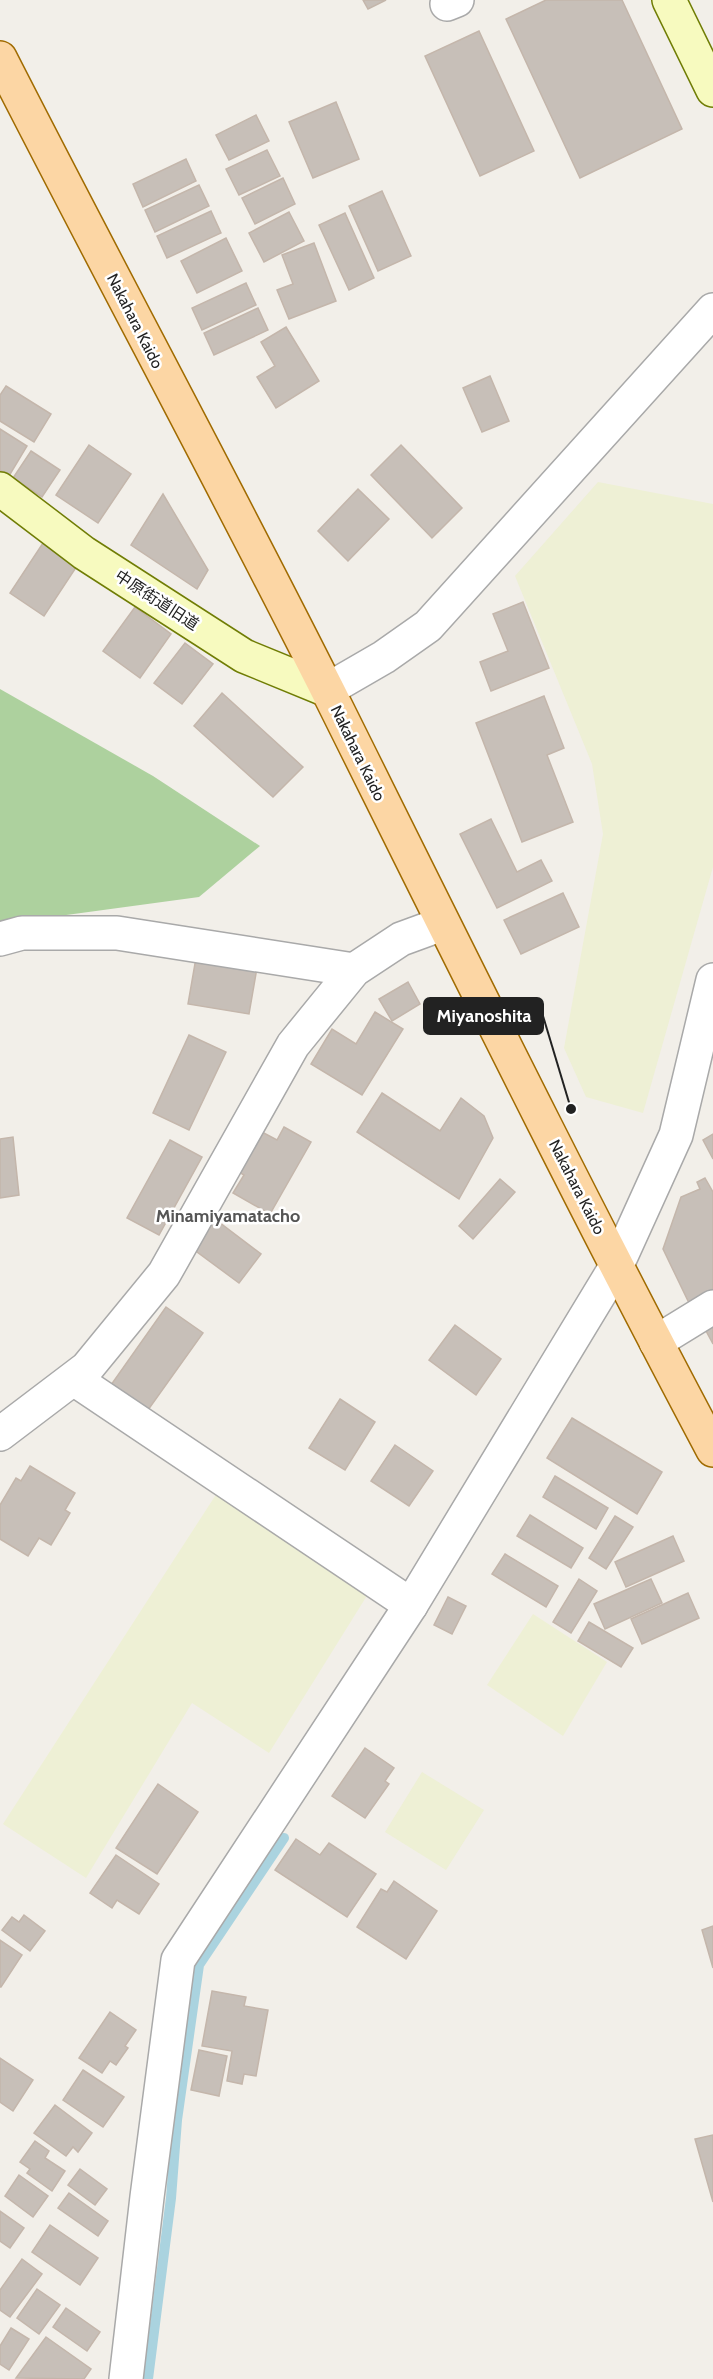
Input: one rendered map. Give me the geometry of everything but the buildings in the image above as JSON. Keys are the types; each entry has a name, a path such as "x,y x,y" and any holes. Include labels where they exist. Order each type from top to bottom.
{"main road":[{"name":"Nakahara Kaido","path":"0,57 327,690 442,924 713,1450"}],"street":[{"path":"669,0 713,90"},
{"path":"327,690 384,657 428,626 713,310"},
{"name":"中原街道旧道","path":"0,489 84,553 244,656 327,690"},
{"path":"0,1434 87,1368 164,1275 293,1045 354,970 401,939 442,924"},
{"path":"0,939 22,933 117,933 354,970"},
{"path":"126,2379 178,1960 411,1605 617,1264 676,1135 713,980"},
{"path":"656,1342 713,1307"},
{"path":"74,1379 411,1605"}],"green space":[{"path":"598,482 713,504 713,867 643,1113 586,1097 564,1048 603,834 592,764 515,576"},
{"path":"0,689 153,776 260,846 199,897 0,924"},
{"path":"217,1493 368,1594 269,1753 192,1703 86,1878 3,1824"},
{"path":"533,1614 607,1662 563,1736 487,1685"},
{"path":"422,1772 484,1810 446,1870 385,1832"}],"waterway":[{"path":"148,2379 171,2198 177,2120 199,1965 284,1838"}],"place":[{"name":"Miyanoshita","path":"571,1109"}],"district":[{"name":"Minamiyamatacho","path":"228,1216"}]}
